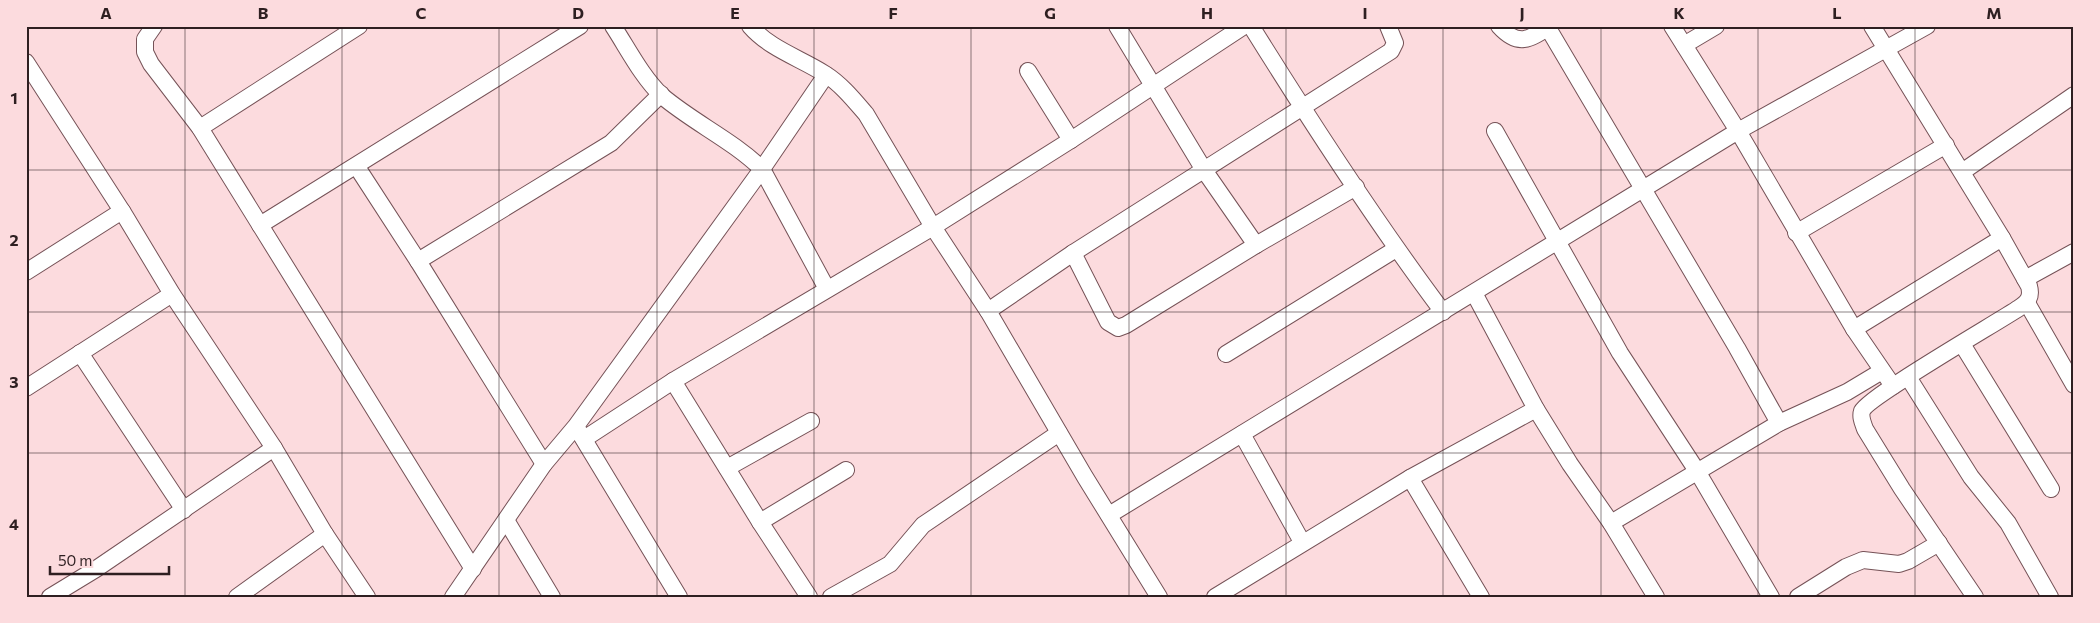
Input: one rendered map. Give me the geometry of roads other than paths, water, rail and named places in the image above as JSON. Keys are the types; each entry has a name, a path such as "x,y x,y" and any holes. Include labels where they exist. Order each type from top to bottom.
{"street":[{"path":"154,26 144,39 145,52 151,64 200,128 473,569"},
{"path":"200,128 359,26"},
{"path":"260,225 357,167 580,26"},
{"path":"613,26 647,78 661,94 746,153 762,169 827,290"},
{"path":"750,26 766,42 826,75 854,100 866,114 933,227 988,311 1059,433 1159,597"},
{"path":"1117,26 1152,87 1204,170 1256,245"},
{"path":"453,597 544,464 580,432 673,381 933,227 1071,140 1244,26"},
{"path":"1251,26 1301,107 1396,249 1443,312"},
{"path":"988,311 1073,253 1391,51 1395,43 1388,26"},
{"path":"1499,26 1509,37 1518,40 1532,38 1549,27 1642,189 1738,348 1779,423"},
{"path":"1672,26 1738,131 1796,233 1854,329 1893,386"},
{"path":"1684,45 1716,26"},
{"path":"1872,26 2002,238 2025,279 2031,294 2027,303 1893,386 1868,403 1862,411 1861,420 1902,489 1975,597"},
{"path":"1109,515 1738,131 1927,26"},
{"path":"26,62 122,211 172,294 274,448 325,534 368,597"},
{"path":"1028,71 1071,140"},
{"path":"580,432 826,75"},
{"path":"418,261 611,143 661,94"},
{"path":"1962,172 2074,95"},
{"path":"1495,130 1620,353 1697,472 1771,597"},
{"path":"1796,233 1946,145"},
{"path":"357,167 418,261 544,464"},
{"path":"1073,253 1108,322 1118,328 1126,326 1256,245 1356,187"},
{"path":"27,271 122,211"},
{"path":"1854,329 2002,238"},
{"path":"1226,354 1396,249"},
{"path":"2025,279 2074,252"},
{"path":"1474,293 1536,409 1611,523 1656,597"},
{"path":"26,388 172,294"},
{"path":"2027,303 2074,385"},
{"path":"1962,344 2050,489"},
{"path":"80,353 184,510"},
{"path":"1611,523 1779,423 1847,392 1882,371"},
{"path":"1908,377 1971,477 2008,524 2050,597"},
{"path":"673,381 760,522 809,597"},
{"path":"1215,597 1302,542 1410,478 1536,409"},
{"path":"727,468 811,421"},
{"path":"580,432 679,597"},
{"path":"831,597 890,564 922,525 1059,433"},
{"path":"1242,434 1302,542"},
{"path":"50,597 96,569 274,448"},
{"path":"760,522 846,470"},
{"path":"1410,478 1481,597"},
{"path":"506,520 552,597"},
{"path":"237,597 254,592 325,534"},
{"path":"1798,597 1863,560 1899,564 1908,561 1938,543"}]}
